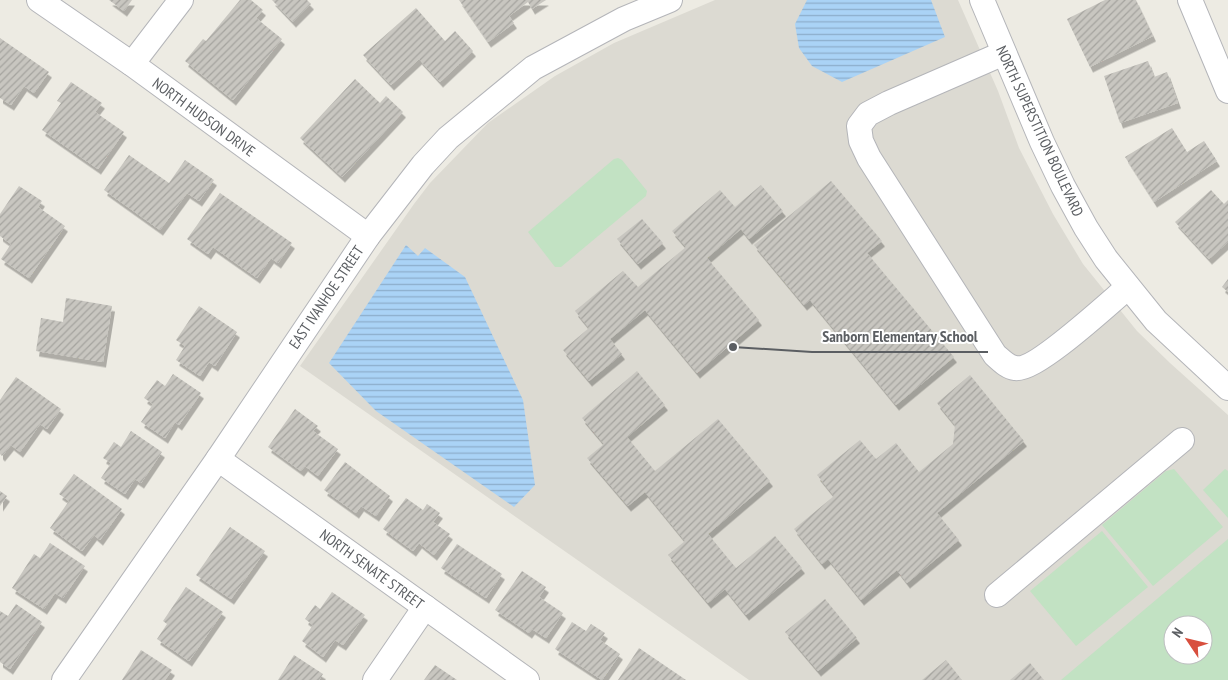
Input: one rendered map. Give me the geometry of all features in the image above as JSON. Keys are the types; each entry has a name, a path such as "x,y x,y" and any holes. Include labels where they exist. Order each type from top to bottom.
{"street":[{"name":"NORTH HUDSON DRIVE","path":"39,0 132,64 368,236"},
{"path":"132,64 181,0"},
{"name":"EAST IVANHOE STREET","path":"64,680 218,459 368,236 423,166 448,138 533,68 624,19 670,0"},
{"name":"NORTH SUPERSTITION BOULEVARD","path":"982,0 1063,186 1086,228 1106,258 1156,321 1228,388"},
{"path":"1190,0 1228,91"},
{"path":"1004,53 894,100 868,114 859,126 861,141 869,158 996,355 1004,363 1015,368 1028,366 1054,349 1128,287"},
{"path":"997,595 1182,440"},
{"name":"NORTH SENATE STREET","path":"218,459 526,680"},
{"path":"375,680 425,607"}],"shaded area":[{"path":"715,0 958,0 998,91 1019,148 1053,214 1083,264 1137,331 1228,415 1228,680 749,680 300,366 430,183 488,123 555,76 614,43"}],"green space":[{"path":"614,159 622,160 647,191 646,196 561,267 555,267 528,232"},
{"path":"1174,469 1223,527 1153,586 1102,525 1166,471"},
{"path":"1225,469 1228,471 1228,518 1203,490"},
{"path":"1102,531 1148,587 1076,646 1030,591"},
{"path":"1228,539 1228,680 1061,680"}],"water":[{"path":"807,0 931,0 945,37 842,82 812,66 799,48 795,24"},
{"path":"406,245 418,256 425,248 465,277 523,400 535,485 514,507 376,411 329,363"}],"building":[{"path":"109,0 132,0 124,11"},
{"path":"240,0 251,0 263,10 256,18 282,39 233,100 185,61 203,39 206,41"},
{"path":"272,0 307,0 311,4 293,22"},
{"path":"459,0 546,0 532,9 528,2 509,16 514,23 488,42"},
{"path":"1105,0 1136,0 1153,36 1090,67 1067,19"},
{"path":"416,8 445,41 455,31 473,51 440,82 419,59 391,85 363,55"},
{"path":"0,38 49,72 34,93 24,86 11,105 0,98"},
{"path":"1148,61 1154,77 1167,72 1178,103 1120,123 1104,76"},
{"path":"355,79 380,103 386,96 403,112 342,177 300,138"},
{"path":"71,82 102,103 95,112 124,132 98,169 42,130 61,103 57,101"},
{"path":"1172,128 1187,152 1204,141 1217,161 1154,202 1125,157"},
{"path":"129,155 169,183 185,160 214,180 199,201 187,193 160,230 104,190"},
{"path":"831,181 882,241 867,253 954,357 896,405 810,300 804,305 754,245"},
{"path":"761,185 783,211 749,239 741,229 707,258 759,320 697,373 645,310 610,339 622,354 589,381 563,350 589,328 575,311 623,271 638,287 686,247 672,231 720,190 735,207"},
{"path":"19,186 42,201 38,207 65,226 29,278 1,259 11,244 0,236 0,214"},
{"path":"1211,190 1224,204 1228,200 1228,242 1209,259 1175,222"},
{"path":"220,193 292,243 278,263 271,258 257,278 213,247 208,254 187,239"},
{"path":"642,219 663,243 638,264 617,239"},
{"path":"1228,279 1228,292 1222,287"},
{"path":"66,298 112,306 103,362 36,351 41,318 63,322"},
{"path":"199,306 237,332 215,366 209,362 200,376 176,360 185,346 176,340"},
{"path":"637,371 665,405 627,437 655,471 718,419 770,481 708,534 736,568 775,536 802,568 746,615 725,589 708,603 668,555 685,541 645,492 628,506 587,458 604,444 582,418"},
{"path":"173,374 201,393 179,425 175,422 165,438 141,422 153,404 144,398 157,380 165,386"},
{"path":"970,375 1024,441 937,513 959,540 907,583 897,570 861,600 828,559 822,564 794,529 834,496 817,475 860,440 876,459 896,443 919,472 953,444 955,425 937,403"},
{"path":"16,377 61,409 47,429 40,424 20,452 11,445 2,456 0,454 0,400"},
{"path":"295,409 318,426 313,431 338,449 318,476 305,466 301,471 268,447"},
{"path":"131,431 162,452 141,483 135,479 125,494 101,478 111,463 103,458 114,442 121,447"},
{"path":"345,462 390,496 376,516 361,506 356,513 324,490"},
{"path":"74,474 122,509 100,540 94,535 82,551 50,528 69,501 59,494"},
{"path":"0,491 7,496 0,506"},
{"path":"406,498 423,510 427,504 440,513 433,522 450,534 434,555 419,543 413,551 383,529"},
{"path":"230,527 265,551 231,599 196,575"},
{"path":"50,543 85,566 63,598 55,593 44,609 12,588 34,554 40,558"},
{"path":"457,544 502,574 486,598 441,568"},
{"path":"522,571 546,587 539,597 563,613 546,638 532,629 529,633 495,610"},
{"path":"186,587 223,612 189,661 157,639 167,624 163,621"},
{"path":"332,592 365,615 343,645 335,640 323,657 302,641 313,625 305,619 315,605 320,609"},
{"path":"825,599 857,638 818,671 785,632"},
{"path":"16,604 42,622 10,669 0,662 0,611 8,616"},
{"path":"572,622 586,631 591,624 605,633 600,640 620,654 602,680 555,649"},
{"path":"639,648 686,680 618,680"},
{"path":"141,650 172,670 165,680 122,680"},
{"path":"294,655 323,674 319,680 278,680"},
{"path":"946,660 962,680 922,680"},
{"path":"1030,663 1044,680 1010,680"},
{"path":"435,665 457,680 424,680"}],"place":[{"name":"Sanborn Elementary School","path":"733,347"}]}
